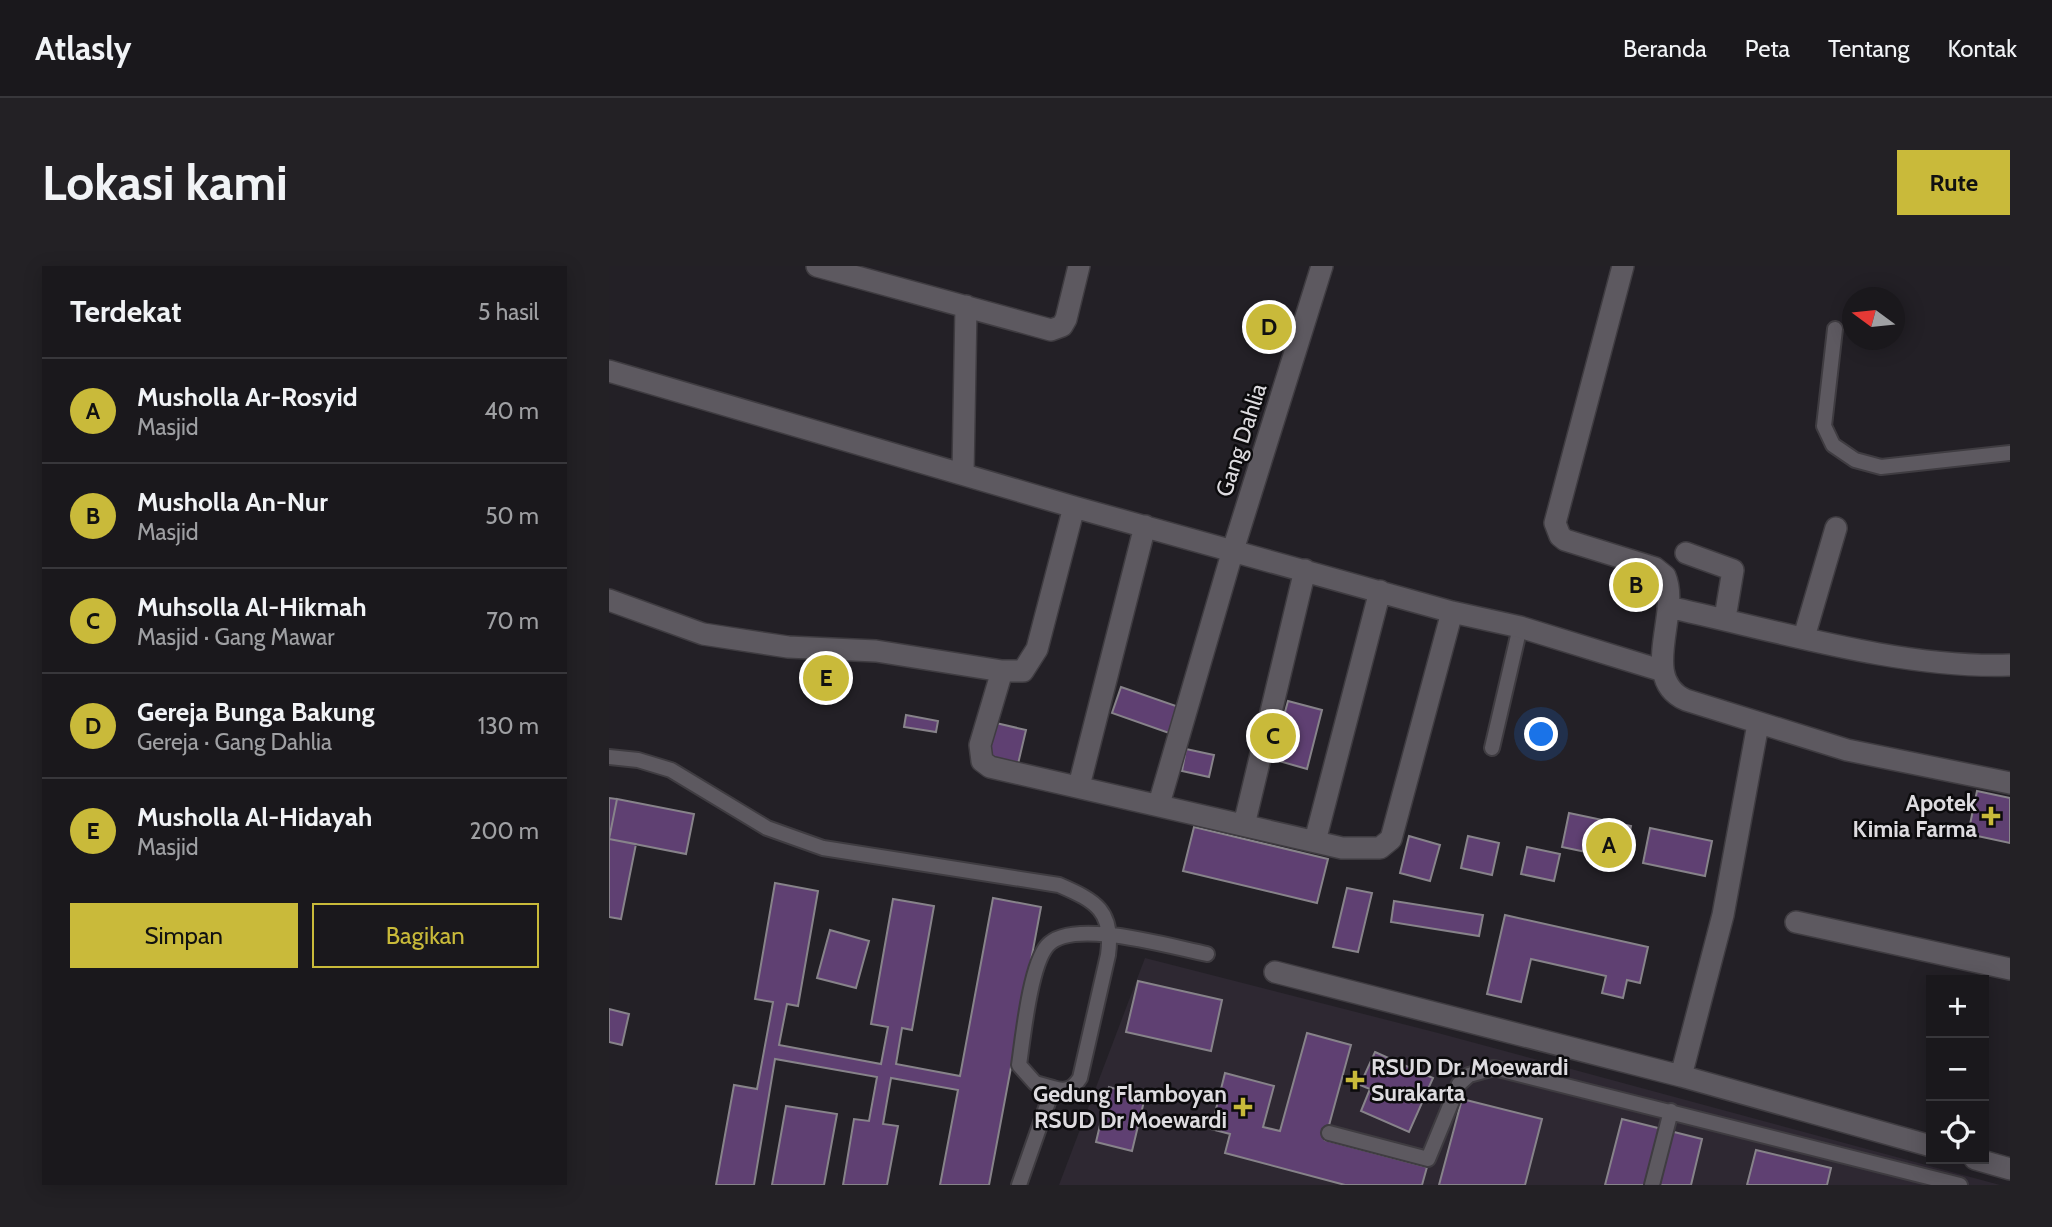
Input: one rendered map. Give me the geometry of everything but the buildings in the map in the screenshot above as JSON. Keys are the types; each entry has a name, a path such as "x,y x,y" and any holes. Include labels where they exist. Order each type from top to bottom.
{"street":[{"path":"817,266 861,271 966,306 1051,330 1058,328 1066,319 1079,266"},
{"name":"Gang Dahlia","path":"1159,804 1233,550 1322,266"},
{"path":"1623,266 1555,523 1560,536 1565,540 1661,571 1668,582 1663,671 1669,688 1676,696 1847,750 2010,783"},
{"path":"963,473 966,306"},
{"path":"609,371 963,473 1074,508 1452,612 1520,627 1663,671"},
{"path":"609,600 703,634 728,639 788,647 876,652 1002,671 1023,671 1037,649 1074,508"},
{"path":"1079,786 1145,526"},
{"path":"1804,637 1836,528"},
{"path":"1686,553 1733,570 1725,618"},
{"path":"1244,825 1305,570"},
{"path":"1315,841 1380,592"},
{"path":"1668,607 1804,637 1934,660 2010,665"},
{"path":"1002,671 980,746 982,761 990,767 1315,841 1366,849 1380,848 1391,839 1452,612"},
{"path":"1681,1076 1723,915 1758,724"},
{"path":"1796,922 2010,969"},
{"path":"1275,972 1681,1076 1926,1145"},
{"path":"1989,1163 2010,1169"}],"lane":[{"path":"1835,329 1824,426 1832,445 1855,460 1881,467 2010,453"},
{"path":"1492,748 1520,627"},
{"path":"609,757 638,760 671,770 767,828 824,848 1059,885 1088,897 1104,913 1110,935 1080,1078 1074,1087 1063,1091 1035,1083 1019,1066 1033,982 1045,948 1060,934 1110,935 1207,954"},
{"path":"1329,1133 1428,1159 1459,1084 1468,1075 1494,1068 1960,1185"},
{"path":"1020,1185 1053,1088"},
{"path":"1652,1185 1671,1111"}],"shaded area":[{"name":"RSUD Dr. Moewardi Surakarta","path":"1145,958 1438,1033 2000,1185 1059,1185"}],"place":[{"name":"Gereja Bunga Bakung","path":"1269,327"},
{"name":"Musholla An-Nur","path":"1636,585"},
{"name":"Musholla Al-Hidayah","path":"826,678"},
{"name":"Muhsolla Al-Hikmah","path":"1273,736"},
{"name":"Apotek Kimia Farma","path":"1991,816"},
{"name":"Musholla Ar-Rosyid","path":"1609,845"},
{"name":"RSUD Dr. Moewardi Surakarta","path":"1355,1080"},
{"name":"Gedung Flamboyan RSUD Dr Moewardi","path":"1243,1107"}]}
